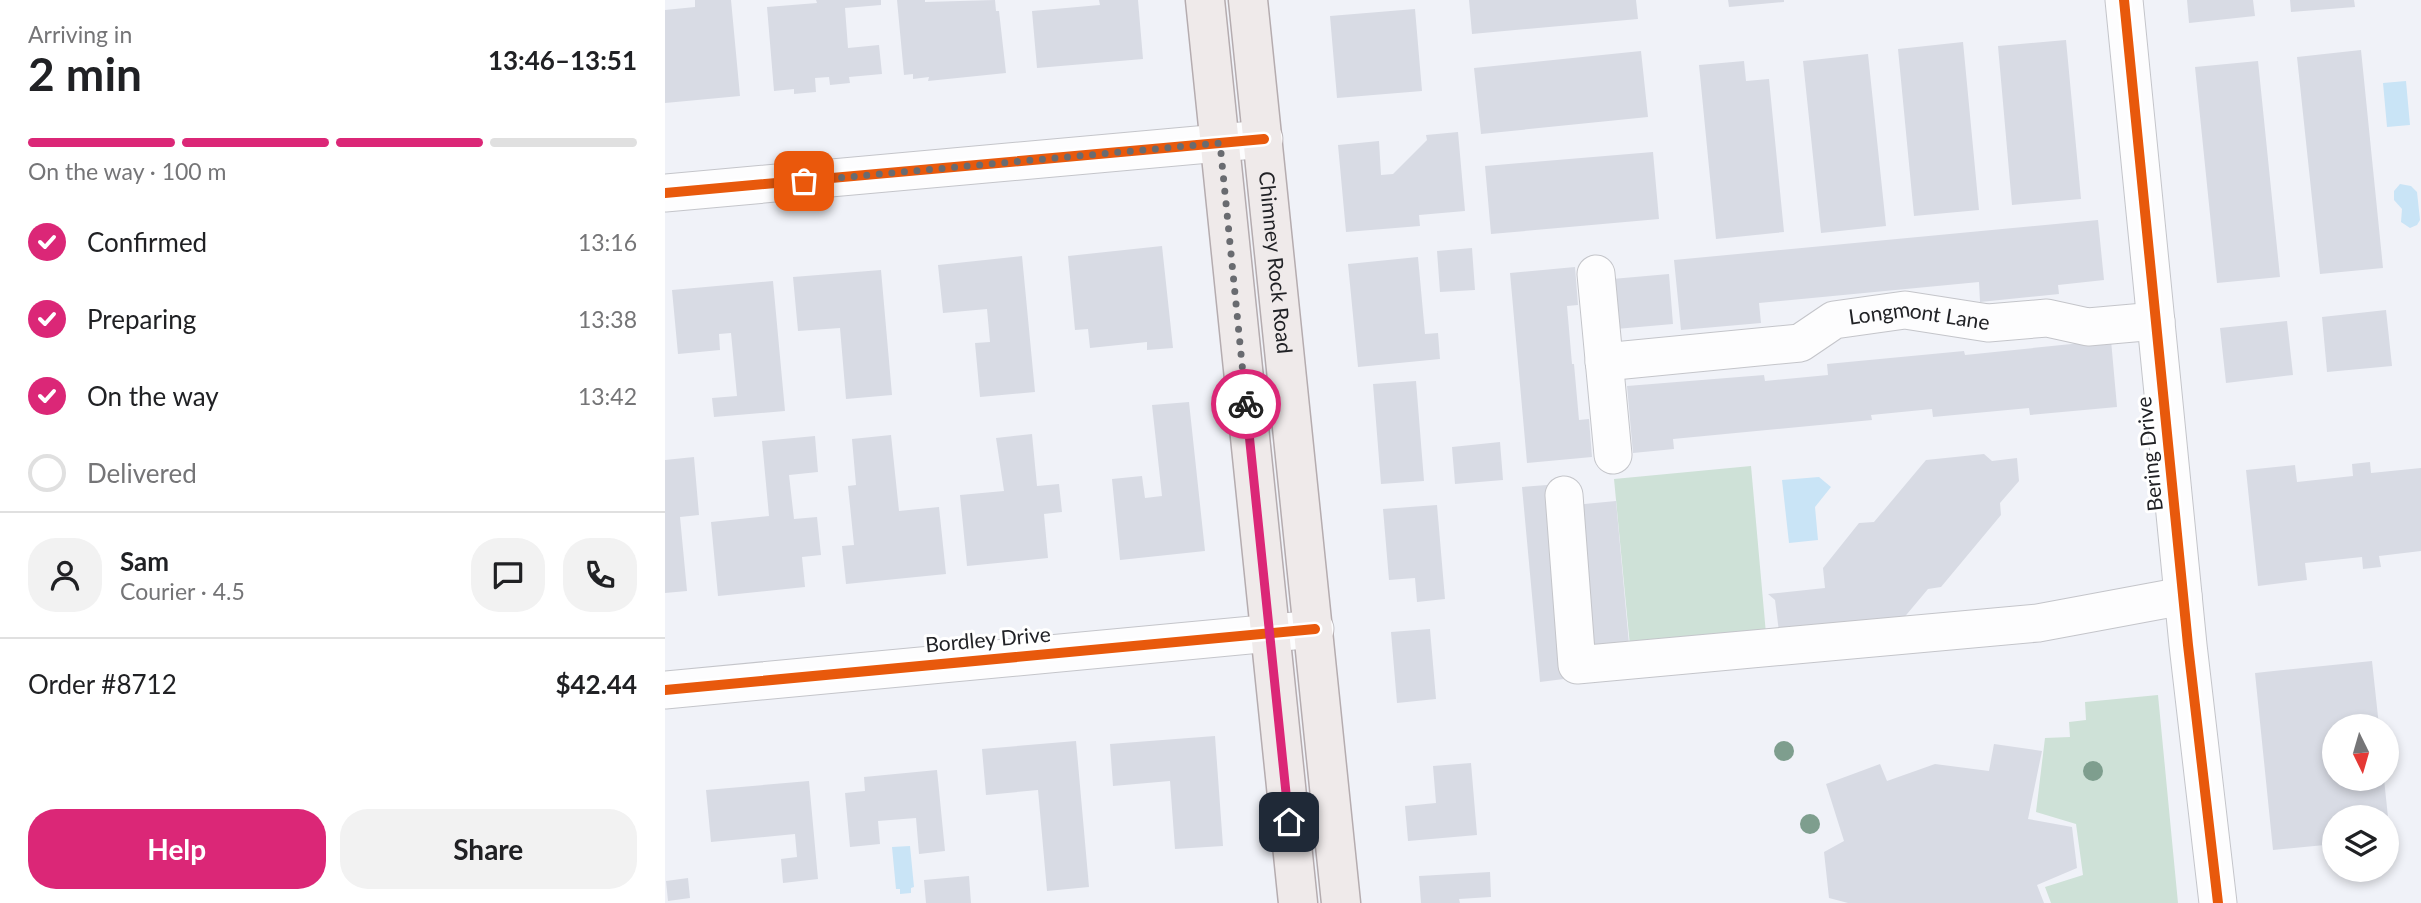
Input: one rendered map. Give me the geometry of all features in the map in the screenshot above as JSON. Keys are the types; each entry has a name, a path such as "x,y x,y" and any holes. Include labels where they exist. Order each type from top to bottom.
{"main road":[{"name":"Chimney Rock Road","path":"1205,0 1298,903"},
{"name":"Chimney Rock Road","path":"1248,0 1315,629 1341,903"}],"street":[{"name":"Bering Drive","path":"2124,0 2183,596 2218,903"},
{"path":"665,194 1264,139"},
{"path":"1596,274 1613,454"},
{"name":"Longmont Lane","path":"1604,362 1800,343 1834,320 1905,310 1988,323 2047,318 2088,327 2156,321"},
{"path":"1564,495 1577,665 2038,623 2183,596"},
{"name":"Bordley Drive","path":"665,690 1315,629"}],"green space":[{"path":"1751,466 1766,634 1630,646 1614,479"},
{"path":"2158,695 2178,903 2051,903 2045,887 2083,875 2076,824 2036,812 2045,738 2070,737 2069,722 2086,720 2085,702"}],"water":[{"path":"2406,81 2410,125 2387,127 2383,83"},
{"path":"2400,184 2411,186 2417,192 2420,220 2410,228 2401,222 2402,209 2394,200 2394,191"},
{"path":"1819,477 1831,487 1815,507 1818,540 1789,543 1782,480"},
{"path":"910,846 914,887 911,888 911,893 900,894 900,889 896,889 892,847"}],"building":[{"path":"695,0 731,0 740,96 665,103 665,10 695,7"},
{"path":"816,0 881,0 881,5 845,8 848,48 879,45 882,74 849,77 850,83 830,85 829,77 815,78 816,92 794,94 794,89 774,91 767,7 817,3"},
{"path":"897,0 995,0 996,11 999,11 1006,73 928,81 929,77 913,79 913,74 904,75"},
{"path":"1099,0 1138,0 1143,59 1037,68 1032,11 1100,5"},
{"path":"1469,0 1636,0 1638,19 1472,34"},
{"path":"1728,0 1784,0 1784,2 1729,7"},
{"path":"2187,0 2253,0 2255,16 2189,23"},
{"path":"2290,0 2354,0 2355,7 2291,12"},
{"path":"1415,9 1422,91 1337,98 1330,16"},
{"path":"2066,40 2081,199 2012,205 1998,46"},
{"path":"1963,42 1979,210 1914,216 1898,49"},
{"path":"2361,50 2383,268 2320,274 2297,57"},
{"path":"1641,51 1648,117 1481,134 1474,68"},
{"path":"1868,54 1886,226 1821,233 1803,61"},
{"path":"1744,61 1746,81 1769,79 1784,232 1716,239 1699,65"},
{"path":"2258,61 2280,277 2217,283 2195,67"},
{"path":"1458,132 1465,211 1419,215 1420,226 1346,232 1338,145 1379,141 1381,175 1393,174 1427,140 1426,135"},
{"path":"1653,152 1659,219 1491,234 1485,166"},
{"path":"2098,220 2104,280 2058,285 2059,294 1980,302 1979,282 1759,303 1761,323 1681,330 1674,260"},
{"path":"1162,246 1173,348 1147,350 1147,342 1090,348 1088,329 1075,330 1068,256"},
{"path":"1472,248 1475,290 1440,292 1437,251"},
{"path":"1022,256 1035,392 980,397 975,343 990,342 987,309 943,313 938,265"},
{"path":"1418,257 1425,334 1438,333 1440,359 1358,367 1348,264"},
{"path":"1575,267 1578,305 1567,306 1572,364 1579,420 1589,419 1592,457 1527,463 1510,273"},
{"path":"881,270 892,395 846,399 840,328 798,331 793,277"},
{"path":"1669,274 1673,324 1616,329 1612,279"},
{"path":"773,281 785,411 714,417 712,398 737,396 731,333 719,334 720,350 678,354 672,290"},
{"path":"2386,310 2392,366 2327,372 2322,317"},
{"path":"2287,321 2293,375 2226,383 2220,328"},
{"path":"2111,340 2117,407 2030,415 2029,408 1933,417 1932,409 1871,415 1872,420 1673,439 1674,449 1633,453 1627,386 1764,375 1765,381 1828,375 1827,364 1964,351 1965,355"},
{"path":"1416,381 1424,481 1381,484 1373,384"},
{"path":"1189,402 1205,551 1120,560 1112,479 1142,476 1145,498 1162,496 1152,405"},
{"path":"1032,434 1037,486 1059,484 1062,512 1044,514 1048,558 967,566 960,495 1004,491 996,438"},
{"path":"891,435 899,511 939,507 946,574 846,584 842,546 854,545 848,486 856,485 852,439"},
{"path":"815,436 818,472 789,475 794,519 817,517 821,555 802,557 805,587 718,596 711,522 769,516 762,441"},
{"path":"1500,442 1503,480 1455,484 1452,447"},
{"path":"1984,454 1992,461 2017,458 2019,481 2000,503 2001,515 1941,587 1928,589 1902,620 1779,632 1775,600 1768,594 1825,588 1823,568 1859,523 1874,522 1926,460"},
{"path":"694,457 699,515 680,517 687,591 665,593 665,460"},
{"path":"2370,462 2371,473 2421,468 2421,551 2379,556 2381,567 2363,569 2362,557 2305,563 2307,580 2258,586 2246,470 2295,465 2297,482 2353,476 2352,464"},
{"path":"1547,485 1564,679 1540,682 1522,487"},
{"path":"1616,501 1629,644 1586,648 1574,505"},
{"path":"1437,505 1445,599 1417,602 1415,578 1389,580 1383,509"},
{"path":"1430,629 1436,699 1397,703 1391,632"},
{"path":"2372,661 2378,714 2322,714 2322,791 2385,791 2387,805 2322,805 2322,845 2273,850 2255,673"},
{"path":"1215,736 1223,846 1175,849 1170,781 1113,786 1110,744"},
{"path":"1076,741 1089,887 1047,891 1038,790 986,795 982,749"},
{"path":"1994,744 2042,751 2028,819 2072,827 2077,868 2037,885 2044,903 1848,903 1829,898 1824,852 1844,841 1826,784 1880,764 1887,781 1935,764 1989,771"},
{"path":"1471,763 1477,835 1408,841 1405,806 1436,803 1433,766"},
{"path":"937,770 945,851 919,854 916,818 878,821 880,844 850,847 845,793 865,791 864,777"},
{"path":"809,781 818,879 783,883 781,859 797,857 795,834 711,842 706,790"},
{"path":"1490,872 1491,897 1459,899 1460,903 1421,903 1419,876"},
{"path":"969,876 971,903 926,903 924,880"},
{"path":"688,878 690,898 668,901 666,881"}],"cycle path":[{"path":"2124,0 2188,645 2218,903"},
{"path":"665,193 1264,139"},
{"path":"665,690 1315,629"}],"way so far":[{"path":"804,181 1220,143 1246,404"}],"route":[{"path":"1246,404 1289,822"}]}
